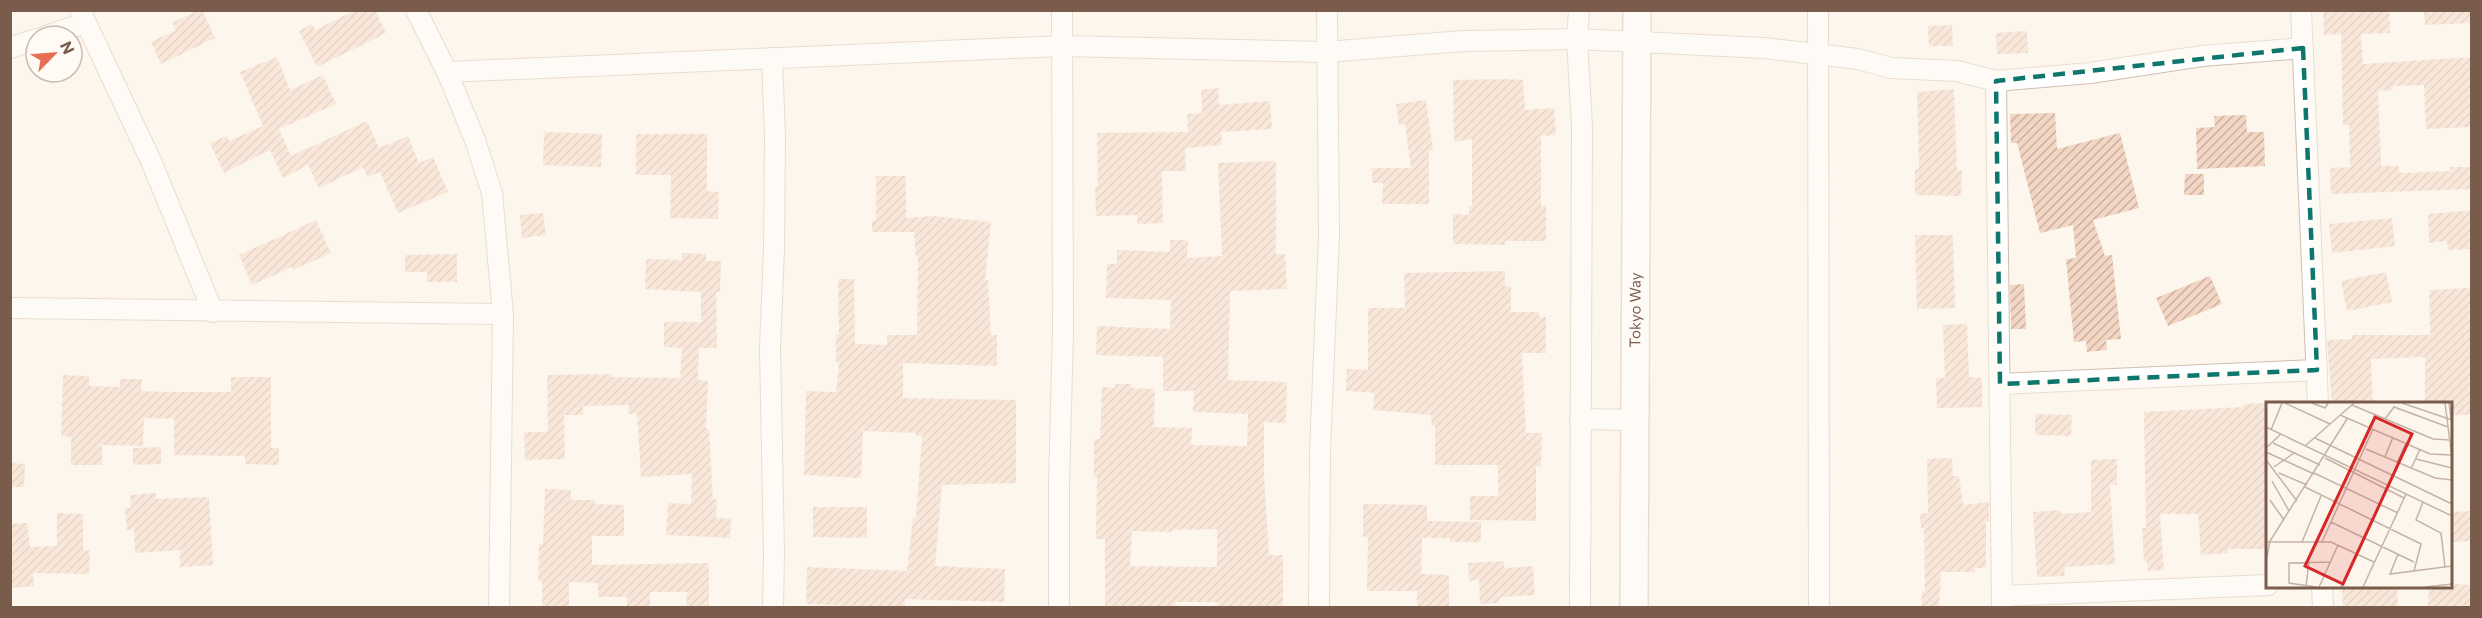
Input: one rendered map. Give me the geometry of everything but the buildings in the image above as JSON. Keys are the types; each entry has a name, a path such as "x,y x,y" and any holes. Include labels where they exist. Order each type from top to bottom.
{"main road":[{"name":"Tokyo Way","path":"1634,608 1638,10"}],"street":[{"path":"416,10 447,72 492,193 503,314 499,608"},
{"path":"1059,608 1062,10"},
{"path":"1319,608 1320,450 1329,235 1327,10"},
{"path":"1579,10 1577,39 1582,127 1580,608"},
{"path":"1818,10 1819,608"},
{"path":"2301,10 2318,402"},
{"path":"69,24 83,17 151,161 213,312"},
{"path":"447,72 1062,46 1326,52 1464,41 1577,39 1637,40 1764,48 1858,60 1891,68 1957,71 1996,81 2090,73 2202,57 2303,48"},
{"path":"772,58 775,137 770,349 773,608"},
{"path":"1996,81 2002,602 2266,585"},
{"path":"10,308 503,314"},
{"path":"2000,384 2317,370"},
{"path":"1580,419 1637,420"},
{"path":"2322,588 2323,608"}],"highlighted area":[{"path":"2303,48 2317,370 2000,384 1996,81"}]}
